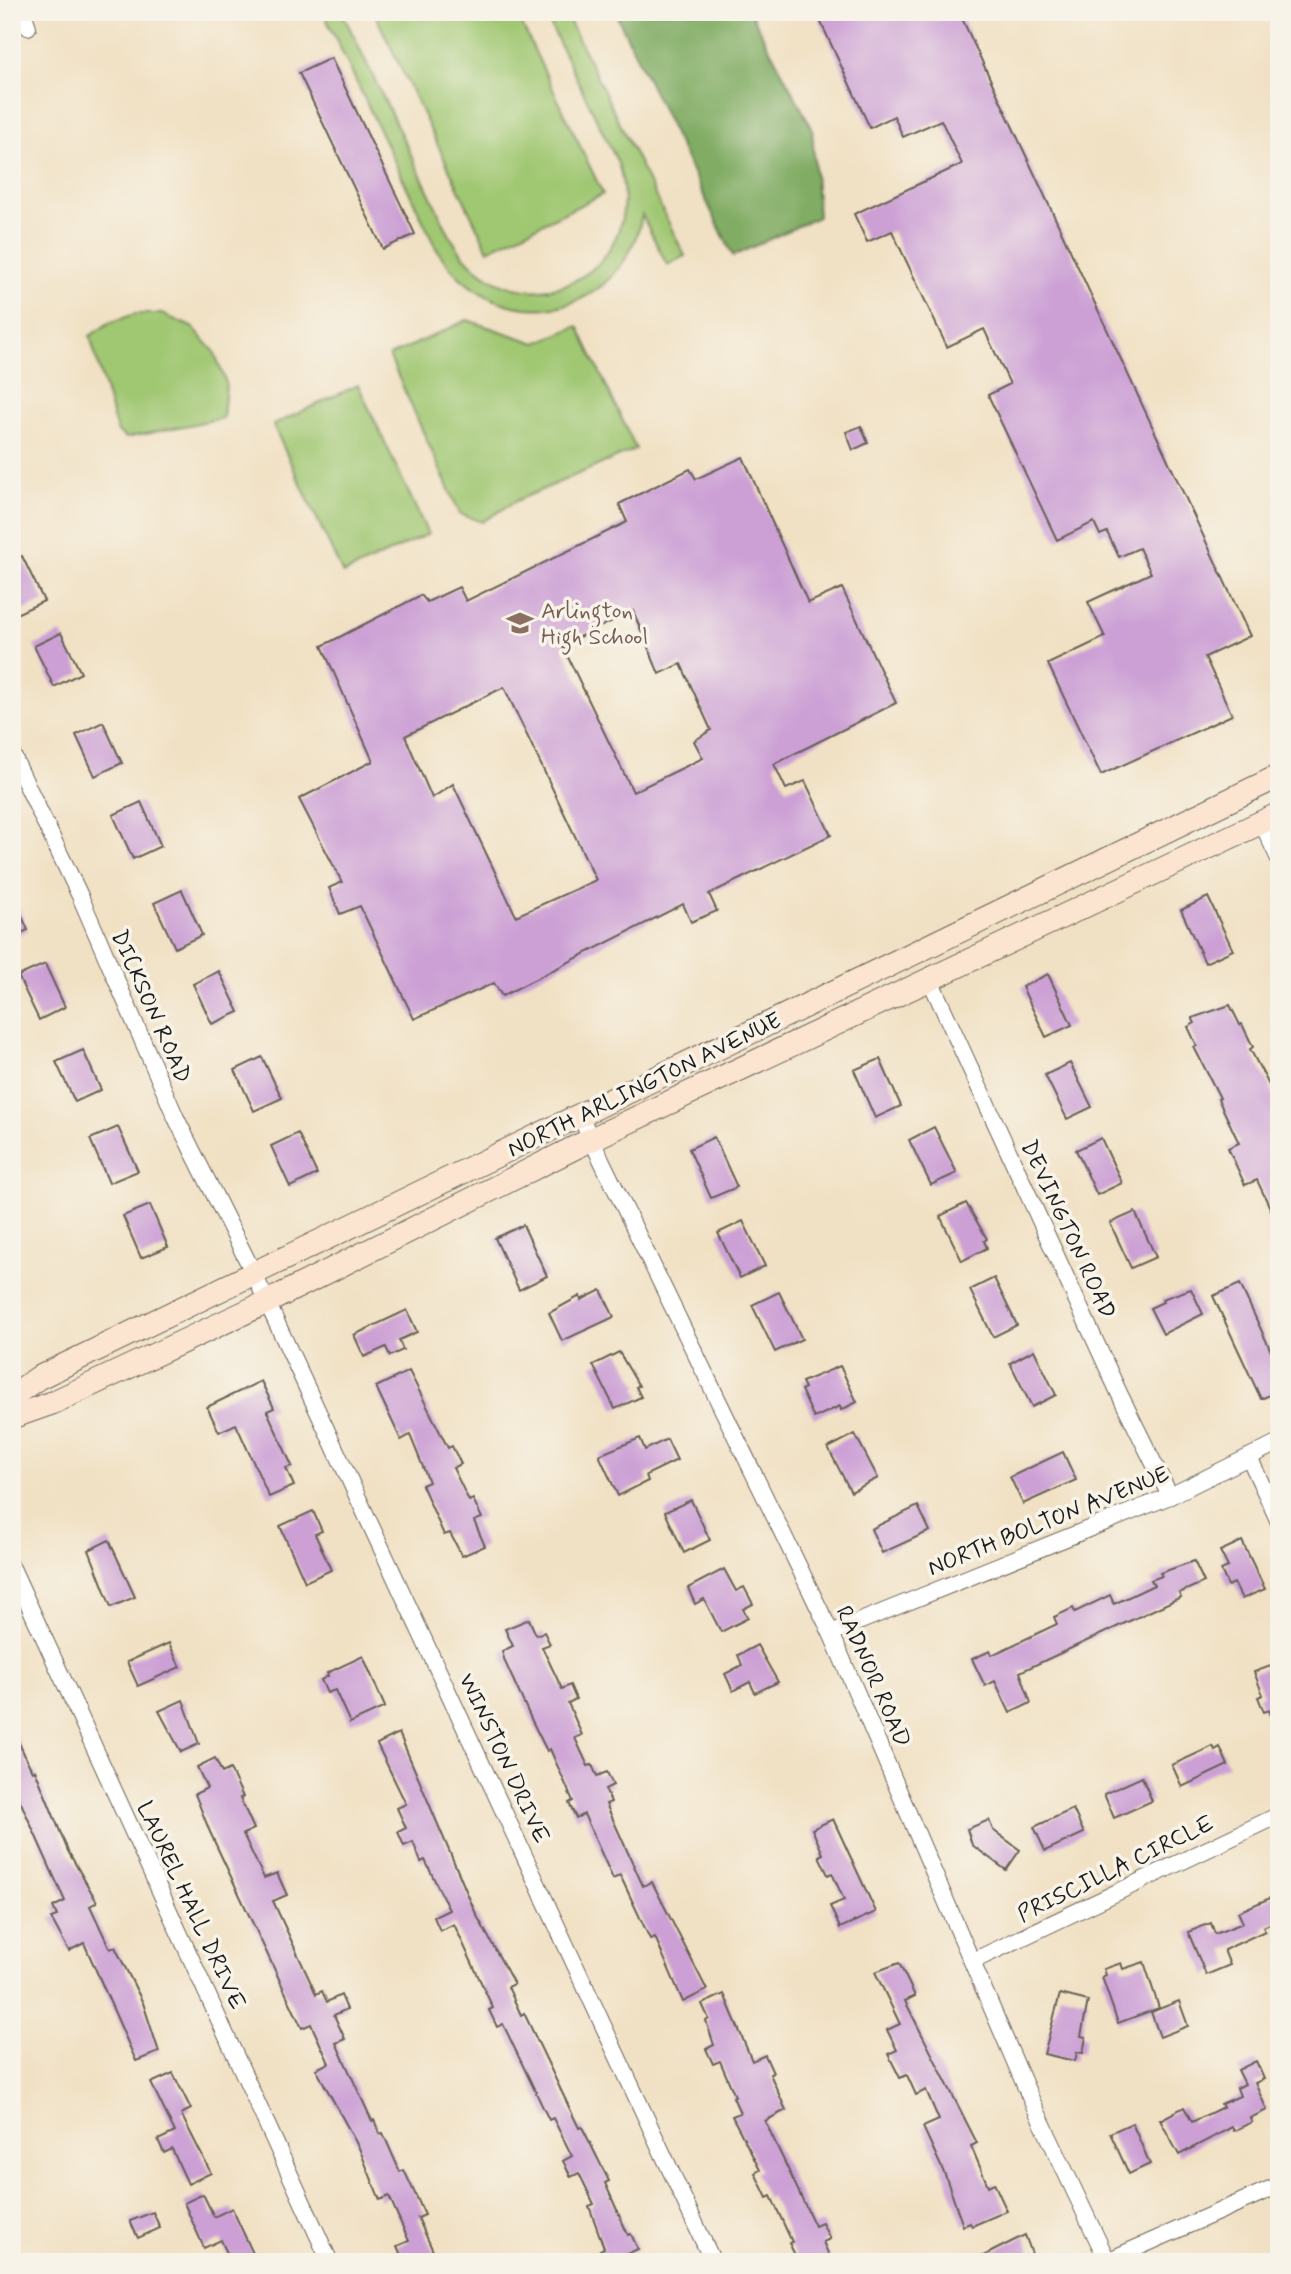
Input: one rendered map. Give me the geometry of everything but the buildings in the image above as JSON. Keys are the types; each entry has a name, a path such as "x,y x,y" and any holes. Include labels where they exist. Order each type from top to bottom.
{"main road":[{"name":"NORTH ARLINGTON AVENUE","path":"12,1396 38,1378 1279,776"},
{"name":"NORTH ARLINGTON AVENUE","path":"12,1417 52,1403 267,1302 590,1140 1270,818"}],"street":[{"name":"DICKSON ROAD","path":"12,754 80,896 176,1118 254,1274"},
{"path":"1270,818 1279,859"},
{"name":"DEVINGTON ROAD","path":"930,980 1119,1393 1170,1496"},
{"name":"RADNOR ROAD","path":"580,1116 831,1633 1030,2097 1107,2261"},
{"name":"WINSTON DRIVE","path":"254,1274 713,2262"},
{"name":"NORTH BOLTON AVENUE","path":"831,1633 1170,1496 1279,1441"},
{"path":"1249,1457 1279,1522"},
{"name":"LAUREL HALL DRIVE","path":"12,1567 330,2262"},
{"name":"PRISCILLA CIRCLE","path":"973,1961 1277,1816"},
{"path":"1107,2261 1279,2185"}],"green space":[{"path":"323,12 342,12 450,236 476,268 507,286 539,290 570,283 596,265 615,238 624,204 618,163 544,12 565,12 685,256 667,265 642,215 629,252 609,279 583,298 552,307 521,307 489,297 460,278 436,248"},
{"path":"374,12 516,12 603,194 488,250"},
{"path":"615,12 750,12 812,128 818,217 733,256"},
{"path":"135,314 162,314 192,327 214,351 226,383 223,418 126,438 117,431 90,336 109,323"},
{"path":"467,320 536,343 578,326 636,449 516,501 482,522 460,514 389,356"},
{"path":"358,385 428,534 343,574 273,425"}],"place":[{"name":"Arlington High School","path":"520,623"}]}
